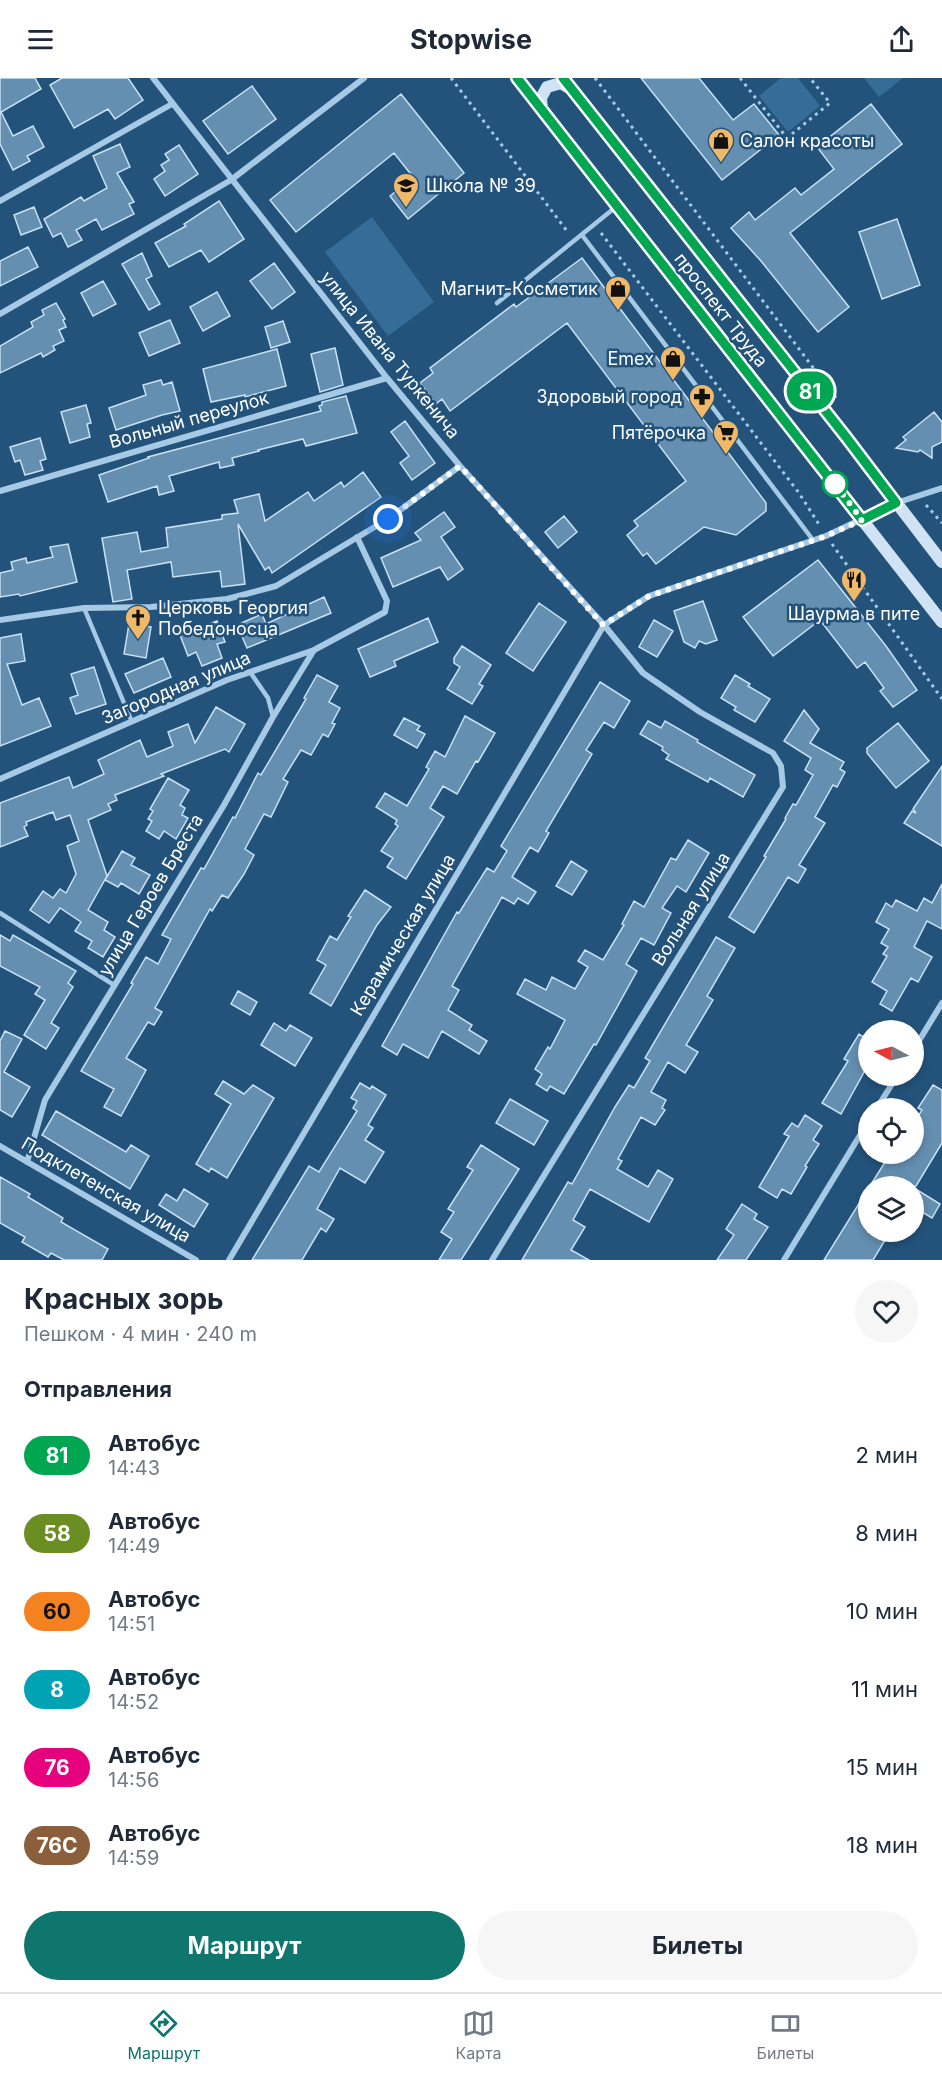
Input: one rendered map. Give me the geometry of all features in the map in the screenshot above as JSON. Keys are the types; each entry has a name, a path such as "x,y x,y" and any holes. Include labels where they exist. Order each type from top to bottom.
{"main road":[{"name":"проспект Труда","path":"517,78 942,622"},
{"name":"проспект Труда","path":"563,78 942,562"},
{"path":"542,110 541,98 546,87 561,83 572,90"}],"street":[{"name":"улица Ивана Туркенича","path":"153,78 387,378 460,466 603,625"},
{"path":"0,314 231,180 364,78"},
{"path":"0,201 172,104"},
{"name":"Вольный переулок","path":"0,491 387,378"},
{"path":"0,620 84,608 151,607 227,598 276,586 388,519 460,466"},
{"path":"603,625 649,596 826,536 896,503 942,488"},
{"name":"Загородная улица","path":"0,779 250,672 314,650 385,612 387,601 357,537"},
{"name":"Керамическая улица","path":"229,1260 603,625"},
{"name":"Вольная улица","path":"492,1260 783,787 781,766 773,753 700,712 643,672 603,625"},
{"name":"улица Героев Бреста","path":"27,1161 45,1100 224,805 273,717 314,650"},
{"path":"924,1033 942,1003"},
{"path":"784,1260 858,1138"},
{"name":"Подклетенская улица","path":"0,1146 196,1260"}],"lane":[{"path":"497,303 617,206"},
{"path":"582,235 813,540"},
{"path":"84,608 132,722"},
{"path":"250,672 268,698 273,717"},
{"path":"0,914 114,985"}],"path":[{"path":"595,78 840,404"},
{"path":"740,78 787,138 830,103 810,78"},
{"path":"913,497 930,507 942,523"},
{"path":"826,536 942,699"}],"shaded area":[{"path":"781,78 798,78 820,106 788,132 759,96"},
{"path":"864,78 903,78 879,97"},
{"path":"372,217 434,302 388,336 325,252"}],"building":[{"path":"0,78 35,78 41,89 1,112 13,136 33,126 44,147 27,156 30,161 13,170 0,144"},
{"path":"62,78 128,78 143,100 115,119 108,109 74,128 50,85"},
{"path":"641,78 699,78 733,120 754,104 779,135 722,180"},
{"path":"252,86 276,119 228,154 203,121"},
{"path":"401,94 464,173 408,219 390,196 413,177 394,153 296,232 270,200"},
{"path":"871,104 902,144 790,233 849,307 818,332 761,261 731,228 749,212 755,220 795,188 801,195 834,169 817,147"},
{"path":"120,144 130,167 117,173 134,202 129,204 134,214 102,230 96,219 76,230 82,240 68,247 61,233 53,237 44,219 81,197 84,201 107,188 93,156"},
{"path":"179,145 198,174 165,196 154,179 165,171 161,165 169,160 165,154"},
{"path":"219,201 244,239 209,262 201,250 169,267 155,243 186,226 184,224"},
{"path":"34,207 42,227 21,235 14,215"},
{"path":"897,219 920,285 882,299 859,232"},
{"path":"28,247 38,267 0,286 0,261"},
{"path":"142,253 152,276 146,279 160,304 149,310 122,264"},
{"path":"582,258 766,503 766,511 736,535 704,527 656,564 647,553 643,556 627,535 638,526 634,521 686,481 567,323 450,411 442,399 436,404 420,383 433,373 430,368 514,304 516,307"},
{"path":"274,263 295,292 272,309 250,281"},
{"path":"103,281 116,304 93,316 81,293"},
{"path":"217,292 230,316 203,331 190,307"},
{"path":"56,303 65,319 63,320 66,327 59,330 64,341 53,346 55,350 43,357 41,353 0,373 0,346 33,327 31,322 44,315 42,310"},
{"path":"170,320 180,343 149,356 139,333"},
{"path":"283,321 290,342 271,348 265,327"},
{"path":"335,348 343,385 320,392 311,354"},
{"path":"277,349 286,386 245,397 245,395 211,402 203,369"},
{"path":"161,380 163,385 172,382 180,411 116,430 109,408 146,395 143,385"},
{"path":"346,396 357,433 306,446 303,439 258,450 232,458 234,465 220,468 219,462 169,476 174,491 159,495 157,486 108,502 99,475 148,457 321,411 319,406 322,402"},
{"path":"86,405 91,423 87,424 90,437 70,443 61,412"},
{"path":"934,412 942,422 942,442 932,447 932,458 920,450 918,452 896,448 906,440 903,437"},
{"path":"405,421 435,463 412,480 400,463 409,456 391,432"},
{"path":"40,438 46,459 40,461 43,470 25,475 20,460 15,462 10,447"},
{"path":"363,472 381,497 272,573 269,567 265,570 238,524 245,584 222,587 220,571 173,577 171,562 127,570 132,599 113,602 102,538 137,532 141,552 168,547 166,528 222,519 222,515 238,513 234,500 259,494 265,521 308,492 314,501 341,482 344,487"},
{"path":"444,512 455,527 441,537 463,569 448,580 440,567 393,587 381,558 421,540 415,533"},
{"path":"564,516 577,532 558,548 545,532"},
{"path":"68,544 77,582 20,596 19,594 0,597 0,573 13,570 11,562 26,558 27,563 53,557 50,547"},
{"path":"818,560 886,646 917,690 893,707 880,691 884,688 865,662 857,668 820,620 773,656 743,617"},
{"path":"324,597 331,613 247,648 237,625 262,614 266,624"},
{"path":"703,601 717,640 706,644 699,641 695,648 684,642 674,611"},
{"path":"539,603 566,622 533,671 506,653"},
{"path":"428,618 438,642 394,661 396,666 370,677 358,649"},
{"path":"654,620 673,631 657,657 639,647"},
{"path":"217,621 225,642 217,644 222,658 202,666 196,652 188,656 180,635"},
{"name":"Церковь Георгия Победоносца","path":"129,624 151,627 146,658 124,654"},
{"path":"21,634 25,661 7,664 22,705 39,698 51,726 0,746 0,638"},
{"path":"462,646 491,665 479,684 483,686 472,704 447,689 460,667 454,663 454,658"},
{"path":"163,658 171,677 134,693 125,674"},
{"path":"94,667 106,704 76,714 70,698 78,695 71,674"},
{"path":"317,675 338,686 329,702 340,708 332,723 335,724 328,737 323,734 311,755 301,750 283,779 288,782 271,817 264,814 245,849 254,855 244,874 228,898 222,895 212,911 210,909 155,1008 162,1012 154,1025 148,1022 126,1058 146,1070 121,1116 104,1107 114,1089 81,1071 133,984 131,983 146,957 158,964 171,939 162,935 201,868 204,869 233,817 235,818 258,773 261,775 306,699 304,698"},
{"path":"735,675 770,699 755,722 734,710 736,707 721,698"},
{"path":"600,682 630,701 614,728 604,722 586,750 592,754 546,831 549,833 538,852 530,847 512,877 536,892 528,904 518,898 514,904 502,897 452,986 459,990 448,1010 472,1025 469,1030 487,1041 479,1054 442,1031 428,1058 403,1044 397,1055 382,1046 457,912 459,913 487,868 494,872 507,851 501,846"},
{"path":"216,707 245,724 229,752 225,749 115,795 117,800 108,804 111,810 88,820 107,876 88,910 108,922 104,930 115,937 103,957 88,948 92,941 75,931 81,922 60,908 49,923 30,910 43,891 53,898 60,889 66,893 76,874 67,846 79,841 70,815 56,820 53,812 26,822 27,825 24,827 28,836 0,847 0,803 69,777 73,788 104,774 98,760 140,740 147,757 173,746 168,732 188,724 195,743"},
{"path":"804,710 819,729 810,743 844,762 840,769 845,772 837,787 833,785 815,817 825,823 799,865 806,869 798,883 788,877 754,933 729,917 766,857 764,856 793,804 796,805 813,775 805,770 811,758 784,741"},
{"path":"465,716 495,733 457,794 443,786 430,808 444,817 406,879 387,867 393,858 381,851 398,826 395,824 397,820 376,807 385,793 407,806 429,769 426,767 435,751 445,757"},
{"path":"404,718 420,726 417,730 425,734 417,748 394,735"},
{"path":"648,721 661,728 665,721 755,775 743,797 710,778 708,782 666,759 669,755 662,750 663,747 640,734"},
{"path":"898,723 929,761 896,788 867,753 867,748"},
{"path":"942,766 942,846 904,823 912,811 916,813 913,809"},
{"path":"168,778 189,790 180,805 185,808 182,815 188,818 176,839 164,831 159,839 146,831 152,821 148,819 153,811 150,809"},
{"path":"688,840 709,853 686,892 677,886 662,908 671,913 654,945 641,938 626,964 637,971 596,1045 594,1044 564,1094 550,1086 547,1091 536,1084 542,1074 535,1069 548,1047 550,1049 565,1020 517,994 525,979 546,990 552,977 575,989 588,967 578,961 585,950 603,960 624,925 622,924 634,901 644,907 671,858 676,860"},
{"path":"122,851 135,858 131,865 150,875 139,894 121,883 118,887 105,880"},
{"path":"571,861 587,871 572,895 556,886"},
{"path":"942,884 942,929 927,921 914,947 932,957 918,982 911,978 892,1011 880,1004 887,991 872,982 887,956 883,954 888,947 881,943 889,929 876,922 886,903 892,907 896,900 917,911 924,898 932,903"},
{"path":"365,890 391,907 377,925 331,1006 310,993 326,965 317,960 330,936 337,940 351,917 348,916"},
{"path":"0,935 10,941 13,935 76,971 68,983 73,987 51,1023 59,1028 46,1049 24,1035 45,1000 35,994 40,987 0,966"},
{"path":"716,937 735,948 707,996 713,1000 686,1045 698,1052 685,1073 668,1062 651,1092 666,1100 662,1108 665,1110 655,1125 641,1117 618,1159 622,1161 617,1169 648,1187 658,1170 673,1179 649,1222 590,1189 573,1220 585,1227 571,1250 589,1260 522,1260 568,1182 572,1184 629,1085 634,1088 650,1061 645,1058"},
{"path":"238,991 257,1002 250,1015 231,1004"},
{"path":"274,1023 286,1031 290,1025 312,1038 295,1066 261,1045"},
{"path":"5,1031 22,1039 4,1072 30,1087 12,1117 0,1110 0,1041"},
{"path":"858,1036 858,1083 841,1114 822,1103 848,1061 844,1059"},
{"path":"223,1081 244,1094 253,1085 274,1098 227,1178 211,1168 209,1172 196,1164 231,1104 215,1094"},
{"path":"360,1083 370,1089 372,1086 386,1095 368,1125 373,1128 365,1140 384,1152 365,1183 340,1168 317,1209 334,1219 326,1232 321,1228 302,1260 252,1260 309,1166 319,1172 357,1111 353,1108 357,1101 351,1098"},
{"path":"933,1085 942,1090 942,1143 922,1176 876,1176 884,1164 924,1164 924,1099"},
{"path":"510,1099 548,1121 534,1145 496,1123"},
{"path":"56,1111 126,1152 131,1145 149,1156 130,1189 42,1135"},
{"path":"805,1115 822,1126 813,1140 819,1144 791,1194 782,1189 777,1198 759,1187 789,1136 784,1134 792,1123 798,1127"},
{"path":"481,1145 519,1169 461,1260 439,1260 452,1239 441,1232 454,1212 448,1209 473,1170 467,1167"},
{"path":"0,1177 30,1194 28,1197 63,1218 61,1222 108,1249 102,1260 64,1260 51,1253 48,1257 22,1242 25,1237 0,1223"},
{"path":"184,1189 208,1204 194,1227 159,1205 166,1194 177,1201"},
{"path":"924,1194 940,1204 932,1218 924,1213"},
{"path":"742,1204 757,1214 754,1219 768,1227 746,1260 717,1260 734,1235 726,1229"},
{"path":"858,1205 858,1242 884,1242 873,1260 824,1260"}],"bus line":[{"name":"81","path":"517,78 862,520 896,503 563,78"}],"place":[{"name":"Салон красоты","path":"721,164"},
{"name":"Школа № 39","path":"406,209"},
{"name":"Магнит-Косметик","path":"618,312"},
{"name":"Emex","path":"673,382"},
{"name":"Здоровый город","path":"702,420"},
{"name":"Пятёрочка","path":"726,456"},
{"name":"Шаурма в пите","path":"854,603"},
{"name":"Церковь Георгия Победоносца","path":"138,641"}],"route":[{"path":"388,519 460,466 603,625 649,596 826,536 862,520 835,484"}]}
